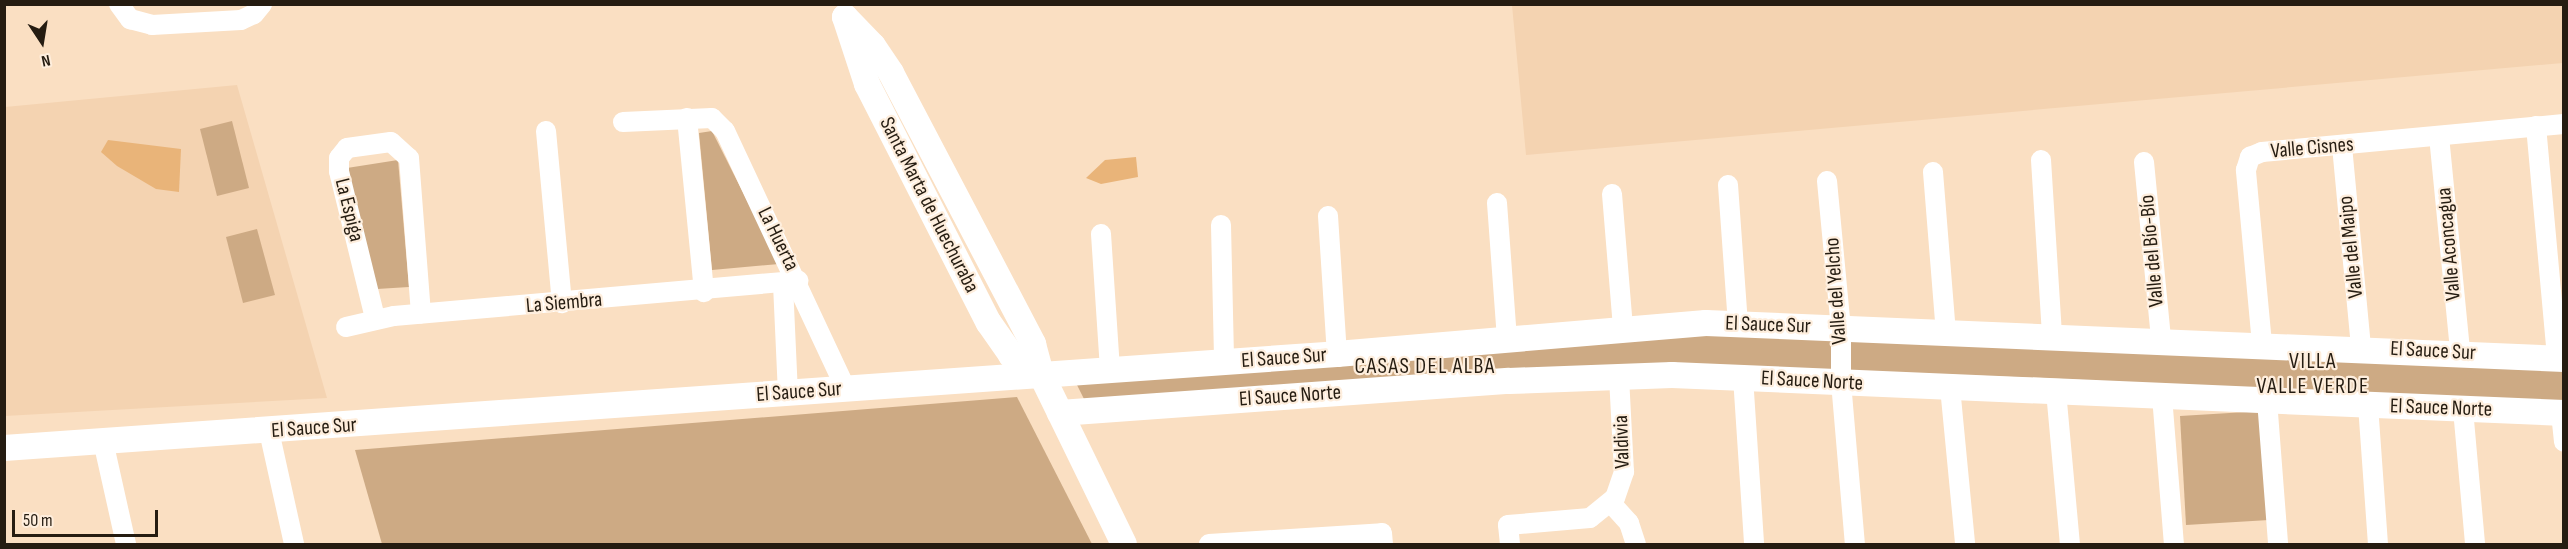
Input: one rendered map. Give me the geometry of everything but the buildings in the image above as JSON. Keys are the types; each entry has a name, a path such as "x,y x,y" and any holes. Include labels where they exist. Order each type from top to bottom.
{"street":[{"path":"119,4 130,19 145,25 241,20 254,15 262,4"},
{"name":"Santa Marta de Huechuraba","path":"842,11 867,84 989,323 1011,355 1041,374"},
{"path":"687,118 704,292"},
{"name":"La Huerta","path":"623,122 712,118 725,131 791,282 846,389"},
{"name":"Valle Cisnes","path":"2262,344 2246,163 2255,153 2564,124"},
{"path":"2536,126 2560,358"},
{"path":"546,130 562,303"},
{"name":"Valle Aconcagua","path":"2439,136 2460,352"},
{"name":"La Espiga","path":"375,318 339,171 339,158 347,147 391,142 410,158 421,314"},
{"name":"Valle del Maipo","path":"2342,146 2361,348"},
{"path":"2041,160 2052,337"},
{"name":"Valle del Bío-Bío","path":"2144,162 2161,340"},
{"path":"1933,172 1946,332"},
{"name":"Valle del Yelcho","path":"1827,181 1841,329 1841,382 1855,544"},
{"path":"1728,185 1738,323"},
{"path":"1612,194 1623,328"},
{"path":"1497,203 1506,340 1501,360 1509,381"},
{"path":"1328,216 1337,354"},
{"path":"1221,225 1224,362"},
{"path":"1101,234 1110,369"},
{"path":"788,393 791,282"},
{"name":"La Siembra","path":"346,327 375,318 704,292 791,282"},
{"name":"El Sauce Sur","path":"4,448 1337,354 1623,328 1738,323 2560,358"},
{"path":"1041,374 1124,544"},
{"name":"El Sauce Norte","path":"1060,412 1509,381 1619,376 1743,378 2562,413"},
{"name":"Valdivia","path":"1611,503 1624,472 1619,376"},
{"path":"1743,378 1754,544"},
{"path":"1950,387 1965,544"},
{"path":"2056,391 2070,544"},
{"path":"2162,396 2174,544"},
{"path":"2267,400 2278,544"},
{"path":"2368,405 2378,544"},
{"path":"2463,409 2475,544"},
{"path":"2562,413 2564,442"},
{"path":"269,431 294,544"},
{"path":"103,441 124,544"},
{"path":"1510,544 1508,525 1590,518 1611,503 1629,523 1636,544"},
{"path":"1209,544 1382,539"}],"shaded area":[{"path":"1512,5 2563,5 2563,63 1526,155"},
{"path":"237,85 327,398 5,416 5,107"},
{"path":"232,121 249,188 217,196 200,129"},
{"path":"712,131 779,264 712,270 699,133"},
{"path":"108,140 181,149 179,192 156,189 117,166 101,152"},
{"path":"1136,157 1138,177 1101,184 1086,178 1105,160"},
{"path":"398,160 409,287 377,289 347,168"},
{"path":"257,229 275,295 243,303 226,237"},
{"path":"1699,330 2563,364 2564,405 2044,378 1716,366 1087,405 1069,369"},
{"path":"1017,397 1092,544 382,544 355,450"},
{"path":"2263,411 2269,520 2186,525 2180,416"}],"district":[{"name":"CASAS DEL ALBA","path":"1425,367"},
{"name":"VILLA VALLE VERDE","path":"2313,374"}]}
